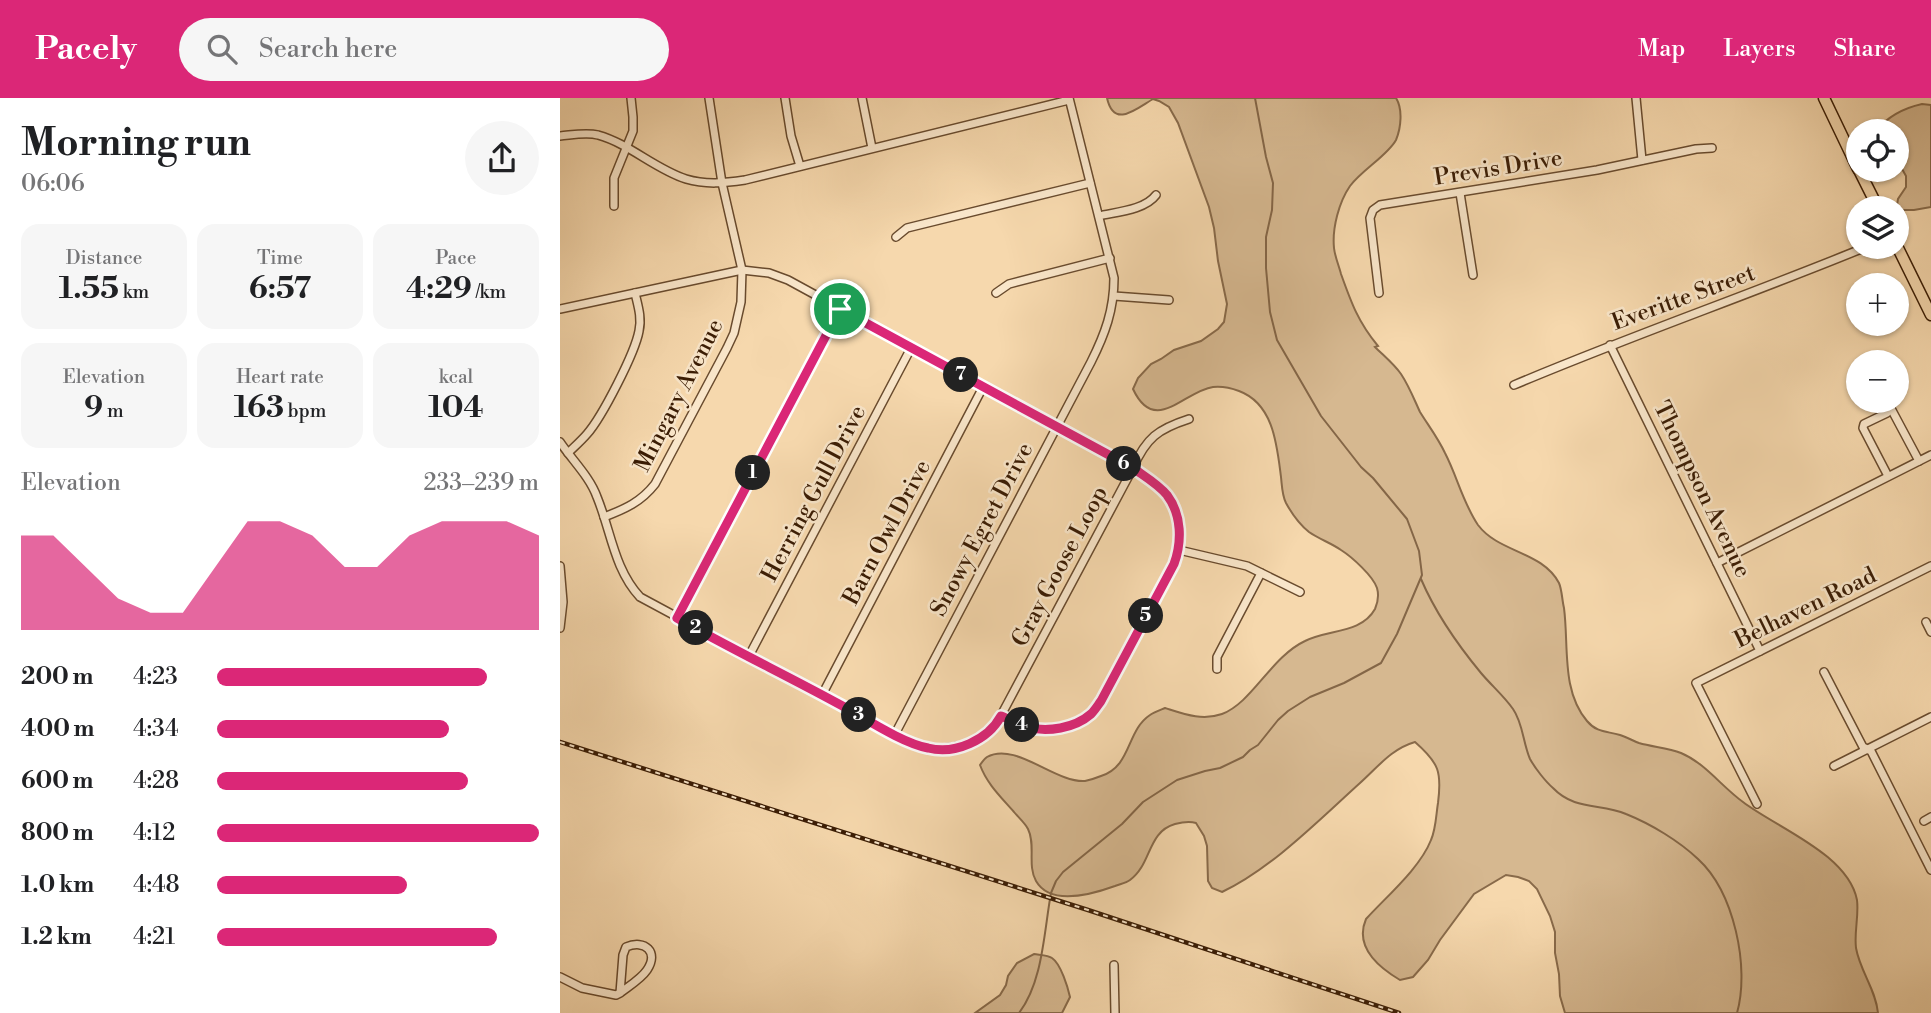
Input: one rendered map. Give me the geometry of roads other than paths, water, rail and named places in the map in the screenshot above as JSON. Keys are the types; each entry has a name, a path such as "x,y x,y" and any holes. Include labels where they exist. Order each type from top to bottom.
{"main road":[{"path":"1824,98 1846,143"},
{"path":"1903,259 1931,315"}],"street":[{"path":"614,206 614,178 633,131 631,98"},
{"name":"Mingary Avenue","path":"604,517 629,508 655,484 734,333 741,302 742,270 722,183 709,98"},
{"path":"785,98 790,136 800,166"},
{"path":"862,98 872,148"},
{"path":"1636,98 1642,159"},
{"path":"560,135 596,135 684,178 722,183 745,180 1069,99"},
{"name":"Snowy Egret Drive","path":"895,734 1105,333 1110,318 1114,278 1069,99"},
{"name":"Previs Drive","path":"1379,293 1370,218 1373,210 1380,205 1597,170 1642,159 1712,148"},
{"path":"895,237 906,228 1090,183"},
{"path":"1460,193 1473,275"},
{"path":"1099,216 1140,206 1152,201 1156,195"},
{"name":"Everitte Street","path":"1514,384 1846,255"},
{"path":"996,293 1009,284 1110,258"},
{"name":"Gray Goose Loop","path":"560,309 742,270 769,273 788,280 1133,468 997,723 981,739 945,749 929,749 895,734 640,597 631,587 616,556 596,494 560,442"},
{"path":"568,453 597,421 635,346 640,317 635,293"},
{"path":"1114,296 1169,300"},
{"path":"677,618 840,309"},
{"name":"Thompson Avenue","path":"1610,345 1760,651"},
{"name":"Herring Gull Drive","path":"749,656 911,348"},
{"name":"Barn Owl Drive","path":"822,695 983,387"},
{"path":"1887,413 1864,424 1863,428 1888,476"},
{"path":"1893,413 1919,461"},
{"path":"1001,716 1026,727 1043,730 1061,728 1078,722 1091,713 1101,701 1179,550 1179,526 1172,504 1156,484 1133,468 1140,450 1164,428 1189,419"},
{"path":"1717,563 1931,455"},
{"path":"1179,550 1234,561 1300,592"},
{"path":"560,566 563,602 560,628"},
{"name":"Belhaven Road","path":"1757,804 1696,683 1931,566"},
{"path":"1217,669 1217,657 1261,573"},
{"path":"1926,622 1931,632"},
{"path":"1824,673 1863,747 1871,751 1931,870"},
{"path":"1834,766 1931,717"},
{"path":"560,977 582,988 616,995 620,993 646,972 650,952 642,943 626,947 620,993"},
{"path":"1114,965 1115,1013"}],"waterway":[{"path":"1019,1013 1027,1001 1038,971 1051,893 1063,872 1122,824 1143,802 1177,780 1220,768 1243,757 1258,745 1288,711 1310,697 1381,663 1397,634 1422,575 1419,551 1407,519 1321,416 1277,340 1270,312 1266,268 1266,237 1272,210 1273,183 1255,98"},
{"path":"1421,579 1455,640 1513,709 1519,720 1530,759 1550,785 1570,800 1617,811 1655,828 1690,852 1711,873 1730,910 1736,931 1741,974 1741,995 1737,1013"}],"railway":[{"path":"560,742 1088,910 1399,1013"}]}
